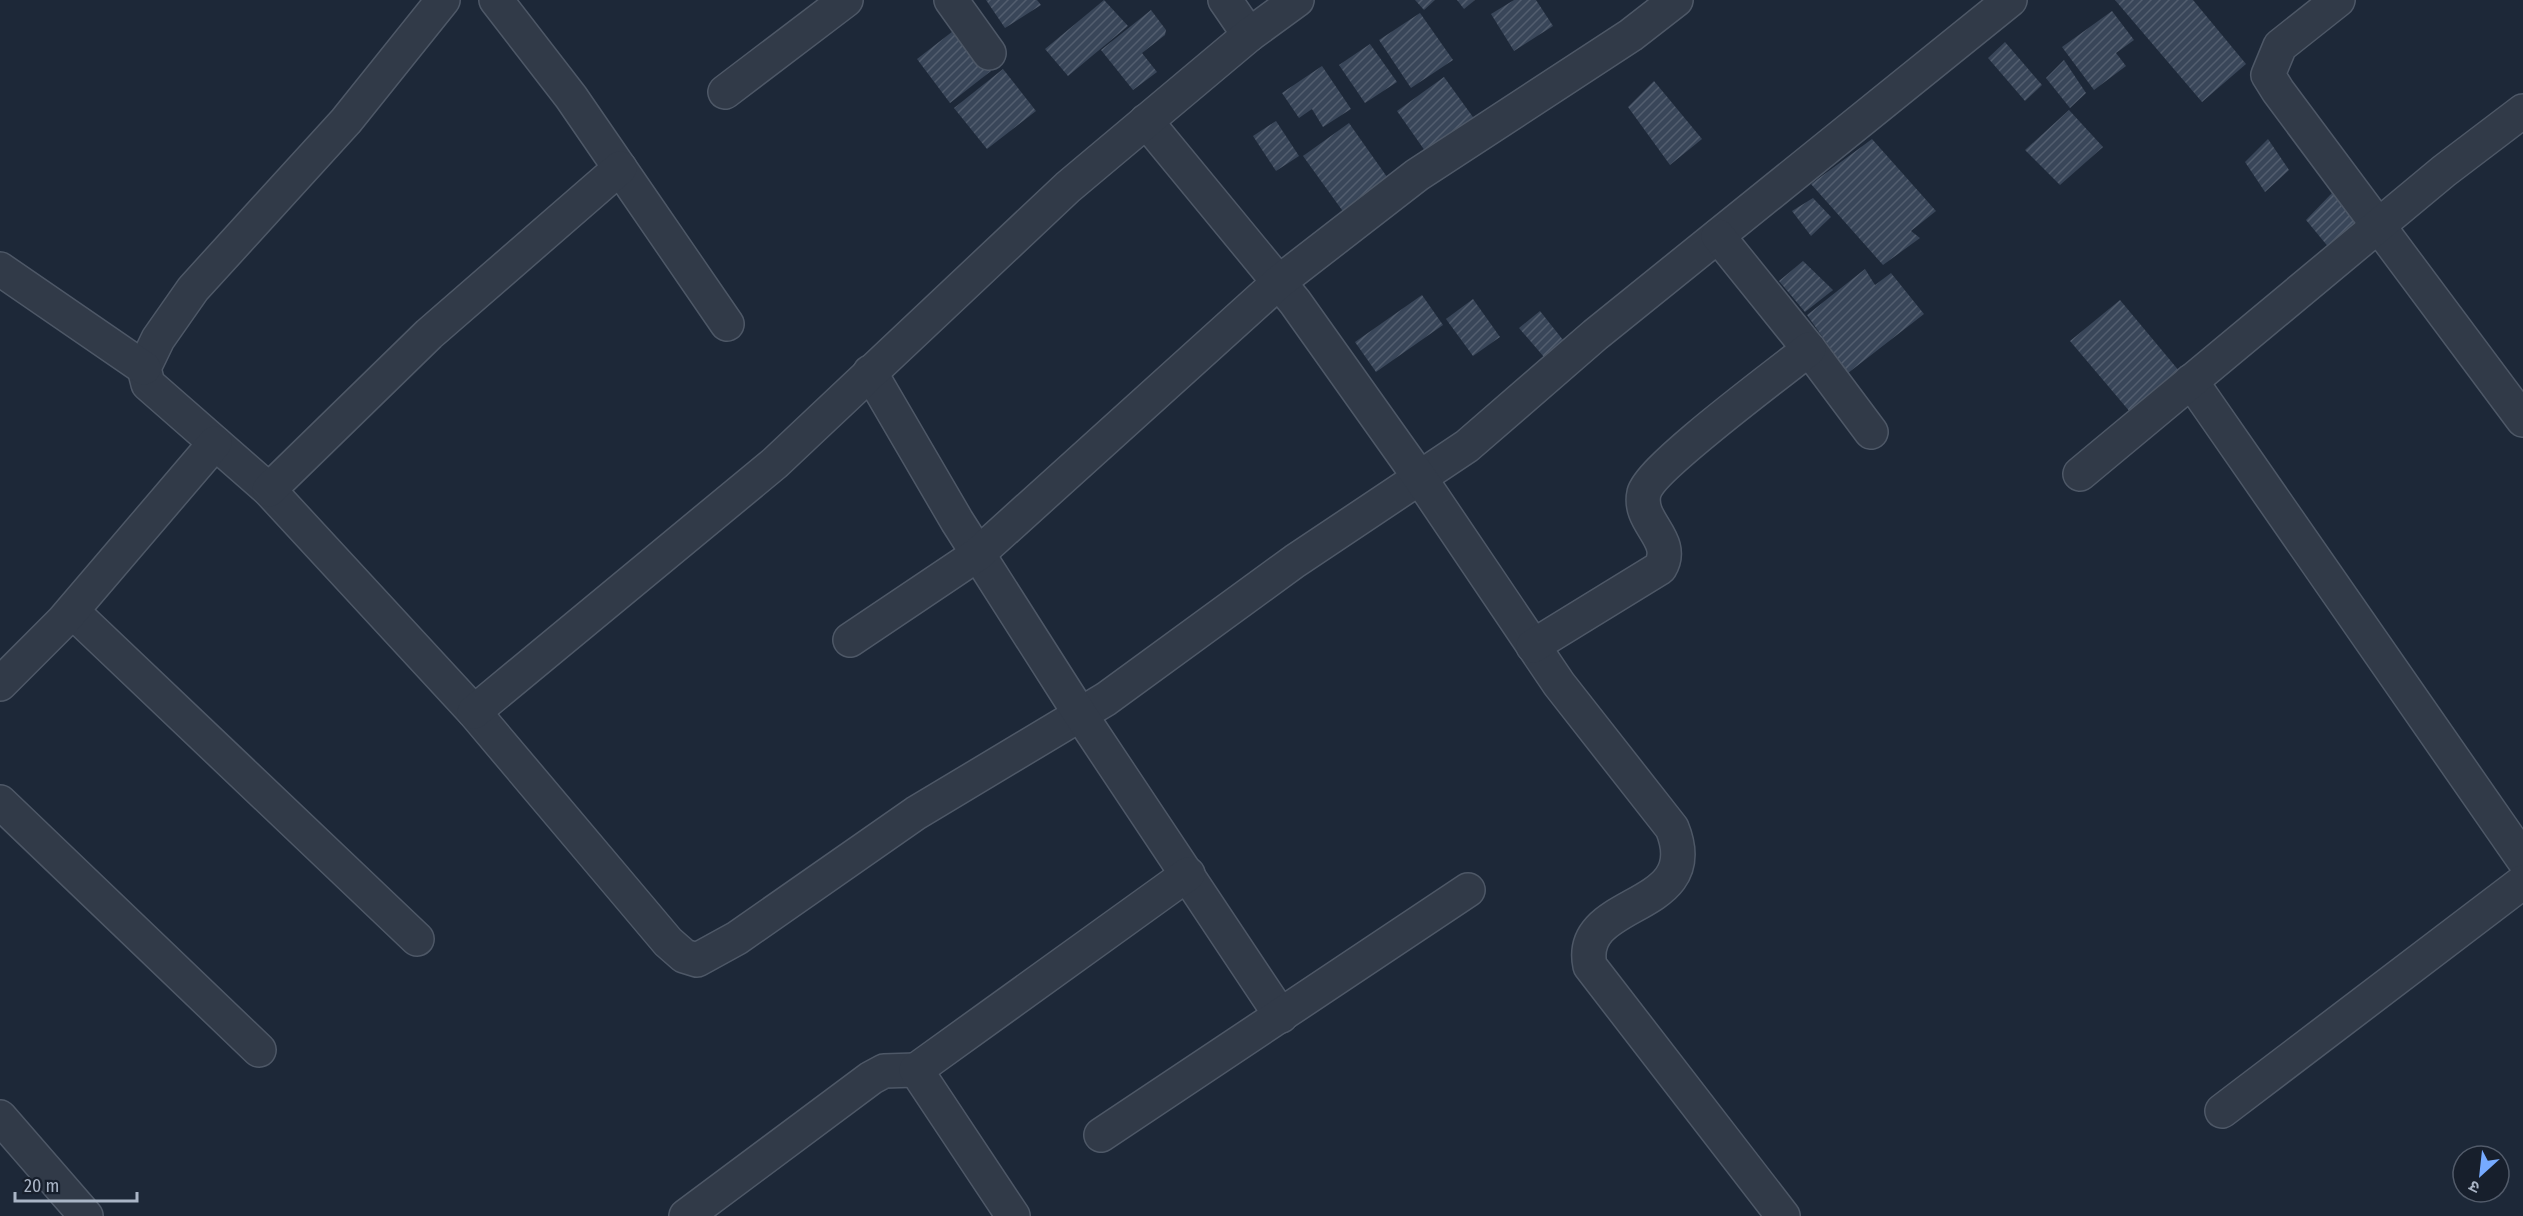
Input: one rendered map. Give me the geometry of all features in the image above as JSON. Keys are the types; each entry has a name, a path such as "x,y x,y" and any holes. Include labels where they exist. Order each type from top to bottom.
{"street":[{"path":"442,0 346,121 193,289 158,339 144,368 148,384 268,490 474,712 668,942 684,956 697,960 737,938 916,813 1106,699 1295,561 1467,446 1595,334 2010,0"},
{"path":"496,0 571,97 727,324"},
{"path":"725,92 846,0"},
{"path":"951,0 989,53"},
{"path":"1225,0 1249,35"},
{"path":"474,712 775,463 1068,187 1249,35 1297,0"},
{"path":"850,640 978,554 1279,282 1417,175 1631,35 1676,0"},
{"path":"2338,0 2280,46 2268,75 2377,226 2523,420"},
{"path":"2080,474 2377,226 2523,111"},
{"path":"1146,121 1279,282 1420,478 1558,684 1672,828 1680,846 1677,871 1667,884 1608,922 1590,940 1587,952 1590,966 1783,1216"},
{"path":"268,490 429,334 620,168"},
{"path":"1718,236 1809,349 1871,432"},
{"path":"0,269 144,368"},
{"path":"1533,646 1660,568 1665,559 1664,544 1644,513 1644,494 1647,486 1658,472 1682,451 1809,349"},
{"path":"870,372 978,554 1080,714 1281,1016"},
{"path":"2191,381 2523,859"},
{"path":"0,684 72,610 215,444"},
{"path":"72,610 417,939"},
{"path":"0,801 260,1050"},
{"path":"686,1216 871,1078 884,1071 916,1070 1188,874"},
{"path":"2222,1112 2523,882"},
{"path":"1101,1135 1468,890"},
{"path":"916,1070 1013,1216"},
{"path":"0,1117 86,1216"}],"building":[{"path":"986,0 1037,0 1041,5 1005,28"},
{"path":"1104,0 1128,26 1068,76 1045,49"},
{"path":"1415,0 1435,0 1424,10"},
{"path":"1457,0 1475,0 1464,9"},
{"path":"1514,0 1536,0 1553,26 1514,51 1491,14"},
{"path":"2115,0 2193,0 2246,64 2202,102"},
{"path":"1151,10 1166,30 1165,35 1142,53 1157,72 1133,90 1101,50"},
{"path":"2112,11 2134,40 2116,53 2126,66 2094,90 2062,47"},
{"path":"1420,13 1453,60 1411,88 1379,40"},
{"path":"957,28 991,71 950,103 917,59"},
{"path":"2005,42 2042,85 2025,101 1988,58"},
{"path":"1370,44 1397,82 1365,103 1339,65"},
{"path":"2064,60 2086,93 2070,108 2046,78"},
{"path":"1322,66 1351,109 1323,127 1312,109 1299,118 1282,93"},
{"path":"1003,69 1036,111 987,149 954,108"},
{"path":"1444,77 1478,124 1430,158 1397,111"},
{"path":"1654,81 1702,139 1670,165 1628,107"},
{"path":"2069,110 2103,147 2060,185 2025,150"},
{"path":"1276,121 1299,156 1276,171 1253,136"},
{"path":"1349,123 1392,184 1347,217 1303,156"},
{"path":"1872,139 1936,211 1911,231 1920,238 1883,265 1811,184"},
{"path":"2268,139 2289,170 2265,192 2245,162"},
{"path":"2333,192 2368,226 2335,255 2306,220"},
{"path":"1813,198 1831,217 1811,236 1792,211"},
{"path":"1803,261 1833,290 1805,312 1779,281"},
{"path":"1865,269 1875,285 1891,273 1924,314 1848,373 1807,315"},
{"path":"1422,295 1443,325 1376,372 1355,342"},
{"path":"1473,299 1500,337 1473,356 1446,319"},
{"path":"2120,300 2185,378 2136,419 2070,341"},
{"path":"1540,311 1567,345 1550,364 1519,328"}]}
